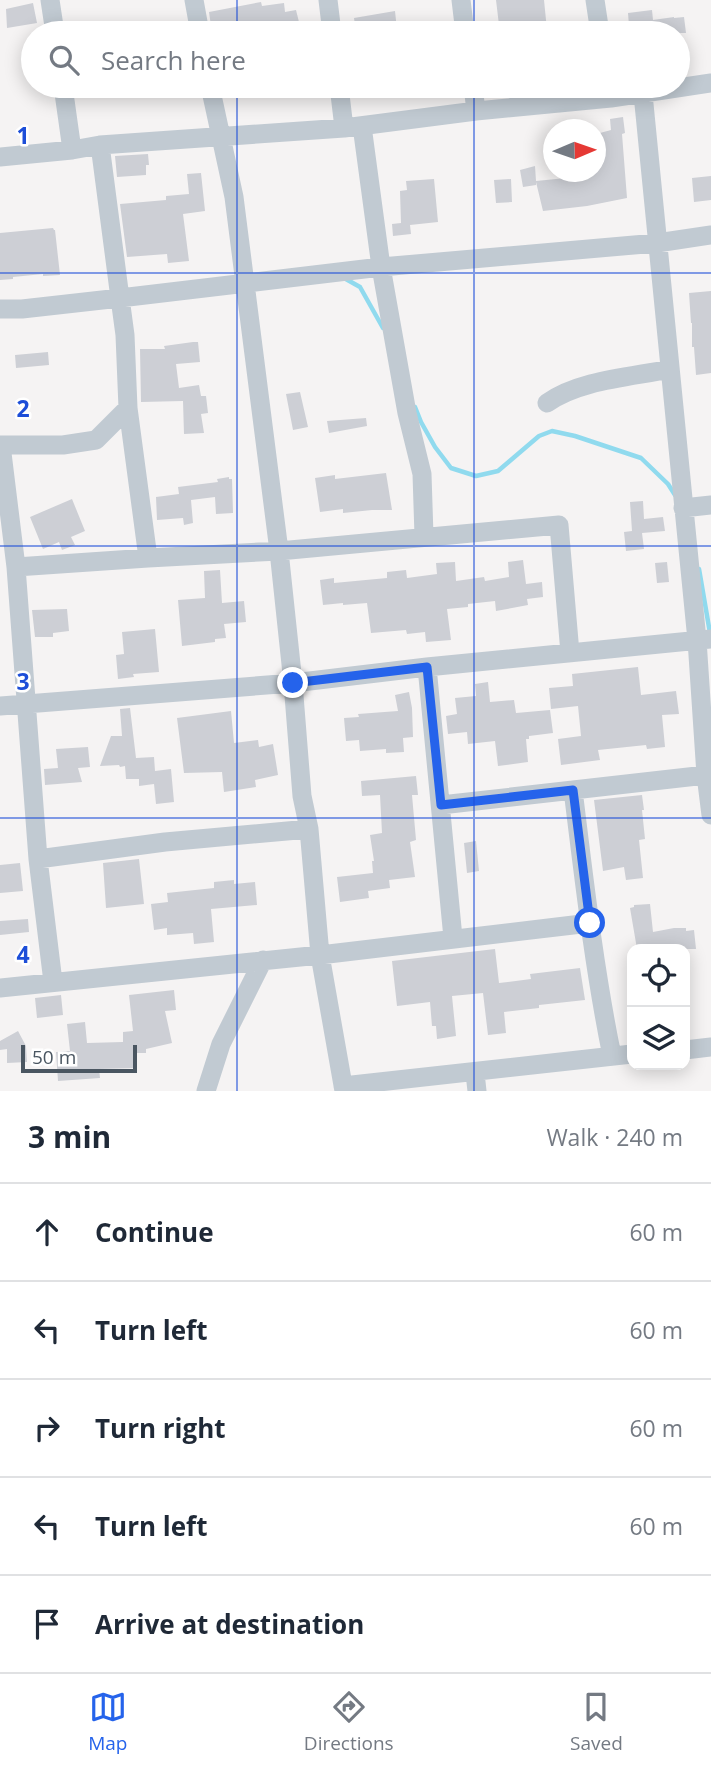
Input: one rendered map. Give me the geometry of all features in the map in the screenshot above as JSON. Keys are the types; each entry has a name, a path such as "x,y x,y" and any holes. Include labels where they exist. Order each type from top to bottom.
{"street":[{"path":"50,0 53,21"},
{"path":"194,0 198,21"},
{"path":"328,0 331,21"},
{"path":"461,0 464,21"},
{"path":"595,0 598,21"},
{"path":"690,86 711,83"},
{"path":"65,98 72,150"},
{"path":"212,98 233,197 279,551 320,955 344,1089 476,1082 627,1054"},
{"path":"343,98 353,127 407,413 422,474 424,537"},
{"path":"474,98 476,111"},
{"path":"0,157 100,145 353,127 568,98"},
{"path":"643,98 683,508 704,640 706,775 711,815"},
{"path":"100,145 125,335 128,408 148,558"},
{"path":"0,309 22,309 381,267 657,243 711,235"},
{"path":"547,403 556,396 577,388 670,369"},
{"path":"52,982 38,859 16,567 1,445 63,445 96,440 128,408"},
{"path":"683,508 711,505"},
{"path":"16,567 279,551 559,525 570,653"},
{"path":"0,706 293,683 704,640"},
{"path":"427,667 453,938"},
{"path":"441,805 706,775"},
{"path":"573,790 590,923 612,1056"},
{"path":"38,859 164,842 309,829"},
{"path":"0,988 320,955 590,923"},
{"path":"206,1091 221,1044 263,960"},
{"path":"690,1050 711,1048"}],"building":[{"path":"496,0 544,0 546,21 499,21"},
{"path":"261,2 262,6 284,3 285,12 296,10 299,21 210,21 209,12"},
{"path":"33,3 37,21 21,21 21,26 7,28 6,9"},
{"path":"652,10 653,20 684,17 684,21 629,21 628,13"},
{"path":"395,11 396,21 354,21 354,18"},
{"path":"623,117 627,198 543,211 536,182 536,185 523,187 520,170 535,166 536,181 543,182 606,182 606,131 611,130 610,119"},
{"path":"148,154 146,175 117,177 115,156"},
{"path":"201,173 205,211 183,214 189,261 168,263 167,254 127,257 120,204 166,200 166,196 189,194 187,174"},
{"path":"711,176 711,200 694,202 692,178"},
{"path":"434,179 438,222 410,225 411,234 393,236 392,224 401,223 400,191 407,190 406,181"},
{"path":"511,179 512,202 496,203 494,180"},
{"path":"53,228 60,275 43,274 0,280 0,233"},
{"path":"711,291 711,373 696,375 689,293"},
{"path":"198,342 200,362 176,364 179,388 199,385 201,396 206,396 208,413 201,414 204,433 184,434 183,401 141,402 140,349 165,349 164,346"},
{"path":"48,352 49,365 16,368 15,355"},
{"path":"300,392 308,427 293,430 286,394"},
{"path":"366,418 367,426 329,433 327,421"},
{"path":"386,473 392,510 343,513 343,509 320,512 315,478 335,475 335,479"},
{"path":"217,479 232,479 233,513 216,514 215,497 191,500 193,523 184,525 183,518 157,520 156,497 179,494 178,487 218,482"},
{"path":"72,499 85,531 71,537 75,545 62,550 59,542 43,549 30,517"},
{"path":"643,501 644,519 663,517 665,531 642,533 644,549 626,551 624,532 632,531 630,502"},
{"path":"523,560 526,584 542,582 543,597 527,599 528,605 496,611 495,601 447,609 451,640 426,642 425,632 407,634 406,630 371,633 367,603 323,605 320,580 334,578 334,583 387,578 387,572 406,570 407,578 437,574 436,563 455,562 456,581 484,577 485,581 509,577 508,562"},
{"path":"667,562 669,582 657,583 655,563"},
{"path":"220,570 222,603 244,601 246,622 224,624 226,638 182,646 178,600 205,598 204,571"},
{"path":"67,609 69,631 53,633 53,637 35,637 32,610"},
{"path":"155,629 159,672 133,674 134,677 118,679 116,655 124,654 122,632"},
{"path":"638,667 641,695 676,691 679,714 662,715 665,747 647,749 646,745 598,750 600,760 561,765 558,739 581,736 578,706 551,709 549,688 573,686 572,674"},
{"path":"488,682 490,702 514,700 516,713 550,710 553,733 529,736 529,739 526,739 528,762 498,766 495,741 468,744 467,732 448,734 446,716 457,714 455,698 476,696 475,684"},
{"path":"409,692 413,737 403,738 404,752 386,753 386,749 360,751 359,740 346,741 344,718 359,717 358,714 398,711 395,695"},
{"path":"130,708 136,758 154,757 155,771 171,769 174,802 156,804 154,784 139,786 139,779 126,779 125,766 100,766 111,736 122,736 120,709"},
{"path":"231,711 234,743 258,740 259,747 273,744 278,775 255,780 256,787 224,792 222,772 184,773 177,718"},
{"path":"88,747 90,767 78,768 82,782 45,785 44,769 58,768 56,749"},
{"path":"416,776 418,795 412,795 416,840 410,842 415,877 389,880 390,888 368,891 369,898 340,902 337,877 373,873 370,835 382,833 380,795 362,796 361,781"},
{"path":"642,795 645,839 639,840 643,878 626,880 624,867 603,871 594,800"},
{"path":"476,841 479,871 467,873 464,843"},
{"path":"139,859 144,904 106,908 103,863"},
{"path":"20,863 23,891 0,893 0,865"},
{"path":"234,880 234,884 255,882 257,905 211,909 214,942 194,944 193,933 167,935 167,928 154,930 151,904 168,902 167,893 214,888 214,882"},
{"path":"650,904 653,932 674,928 694,930 696,949 690,949 690,944 636,944 630,908 634,905"},
{"path":"28,919 29,932 0,935 0,921"},
{"path":"495,949 499,983 531,979 530,974 580,968 585,1000 504,1012 506,1033 488,1035 483,993 452,996 456,1036 437,1039 436,1026 432,1026 430,1002 397,1006 392,961"},
{"path":"174,990 176,1010 165,1011 172,1043 146,1049 146,1053 137,1053 137,1068 99,1069 100,1078 58,1081 56,1052 70,1051 67,1024 85,1022 87,1043 123,1042 123,1032 133,1031 129,995"},
{"path":"61,995 63,1015 37,1018 35,998"},
{"path":"18,1031 26,1046 27,1062 7,1063 7,1049 0,1050 0,1041"}],"waterway":[{"path":"344,278 360,287 383,328"},
{"path":"415,407 435,447 451,468 476,476 498,471 539,436 552,431 641,458 668,484 675,495"},
{"path":"699,569 710,633"}],"route":[{"path":"293,683 427,667 441,805 573,790 590,923"}]}
